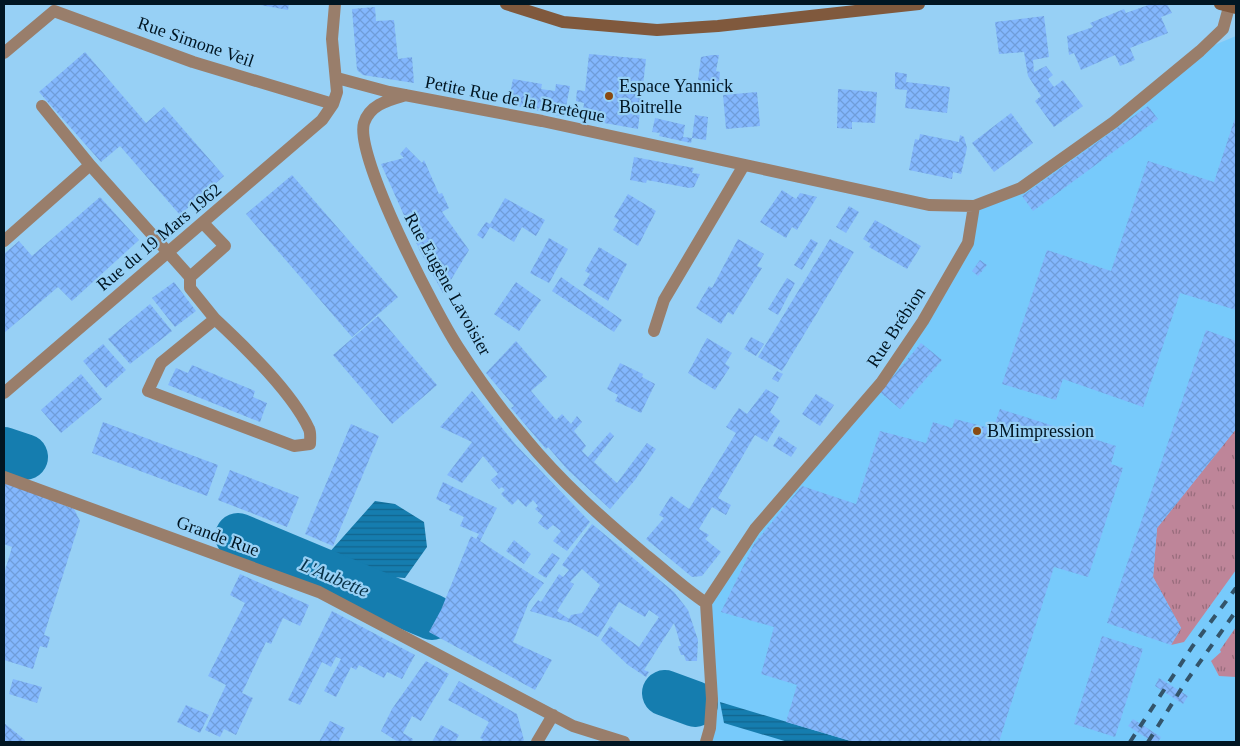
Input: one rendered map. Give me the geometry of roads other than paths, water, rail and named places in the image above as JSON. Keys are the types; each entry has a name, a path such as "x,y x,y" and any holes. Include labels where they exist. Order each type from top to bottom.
{"main road":[{"path":"506,4 563,22 657,30 718,26 919,4"}],"street":[{"path":"333,104 337,78 332,39 334,4"},
{"path":"974,206 1022,188 1114,122 1200,51 1223,29 1228,6"},
{"name":"Rue Simone Veil","path":"4,53 54,12 194,62 333,104"},
{"name":"Petite Rue de la Bretèque","path":"337,78 406,95 929,205 974,206"},
{"name":"Rue Eugène Lavoisier","path":"406,95 390,99 372,109 364,124 364,144 369,163 398,232 458,346 524,438 595,512 706,603"},
{"name":"Rue du 19 Mars 1962","path":"4,393 322,120 333,104"},
{"path":"42,106 90,165 190,277 190,288 215,319 251,353 297,409 310,431 310,444 294,446 148,391 161,363 215,319"},
{"path":"4,241 90,165"},
{"path":"654,331 664,300 744,165"},
{"name":"Rue Brébion","path":"706,603 755,529 880,383 923,321 968,243 974,206"},
{"path":"190,277 225,246 203,223"},
{"name":"Grande Rue","path":"4,477 319,592 573,726 624,742"},
{"path":"706,603 712,699 706,742"},
{"path":"537,742 552,715"}],"waterway":[{"name":"L'Aubette","path":"4,450 25,457"},
{"name":"L'Aubette","path":"238,536 432,617"},
{"name":"L'Aubette","path":"665,693 695,704"}],"railway":[{"path":"1130,742 1192,647 1236,588"},
{"path":"1148,742 1185,683 1236,611"}],"place":[{"name":"Espace Yannick Boitrelle","path":"609,96"},
{"name":"BMimpression","path":"977,431"}]}
